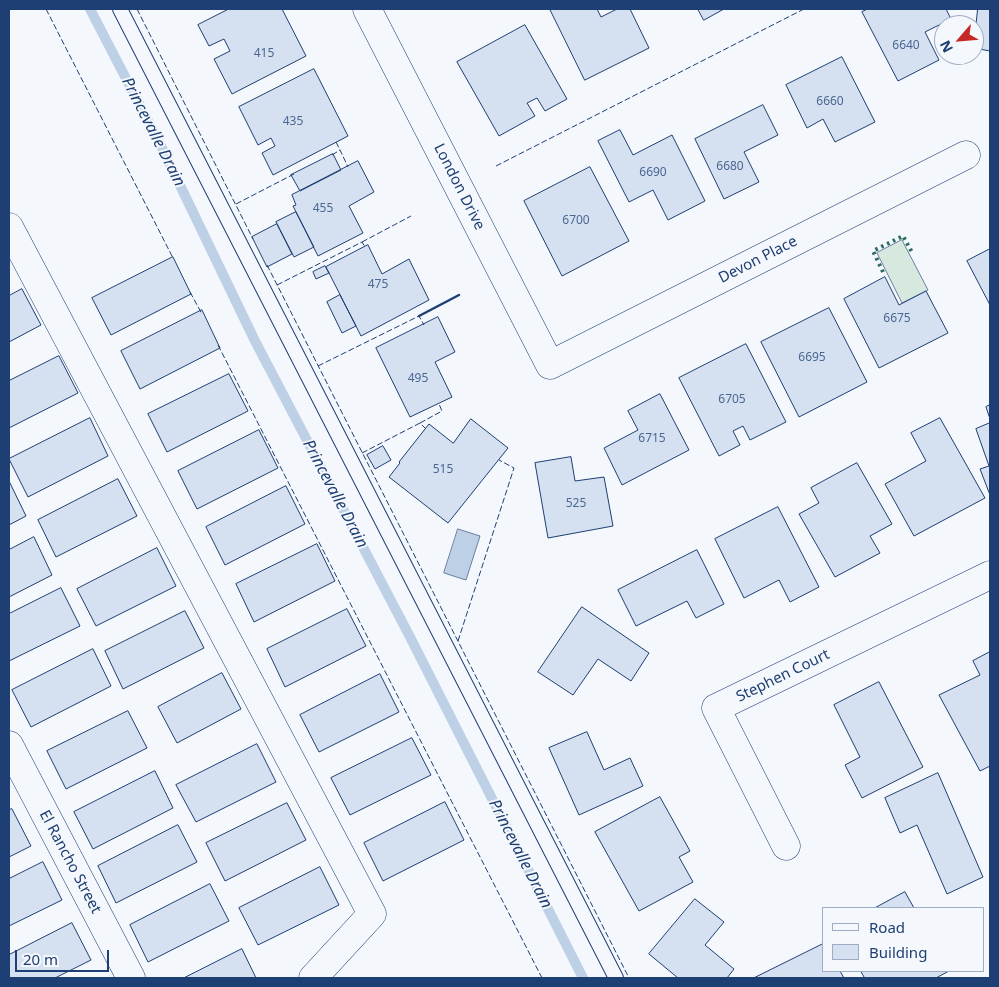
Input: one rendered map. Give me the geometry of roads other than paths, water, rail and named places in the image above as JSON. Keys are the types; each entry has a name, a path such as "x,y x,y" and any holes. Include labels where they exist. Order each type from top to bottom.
{"street":[{"name":"London Drive","path":"377,12 550,365"},
{"name":"Devon Place","path":"550,365 966,156"},
{"path":"9,227 372,914 312,978"},
{"name":"Stephen Court","path":"786,846 716,708 990,575"},
{"name":"El Rancho Street","path":"9,746 131,978"}],"lane":[{"path":"120,9 616,978"}],"water":[{"path":"458,529 480,536 466,580 444,573"}],"waterway":[{"name":"Princevalle Drain","path":"90,9 163,150 255,341 409,635 583,978"}]}
